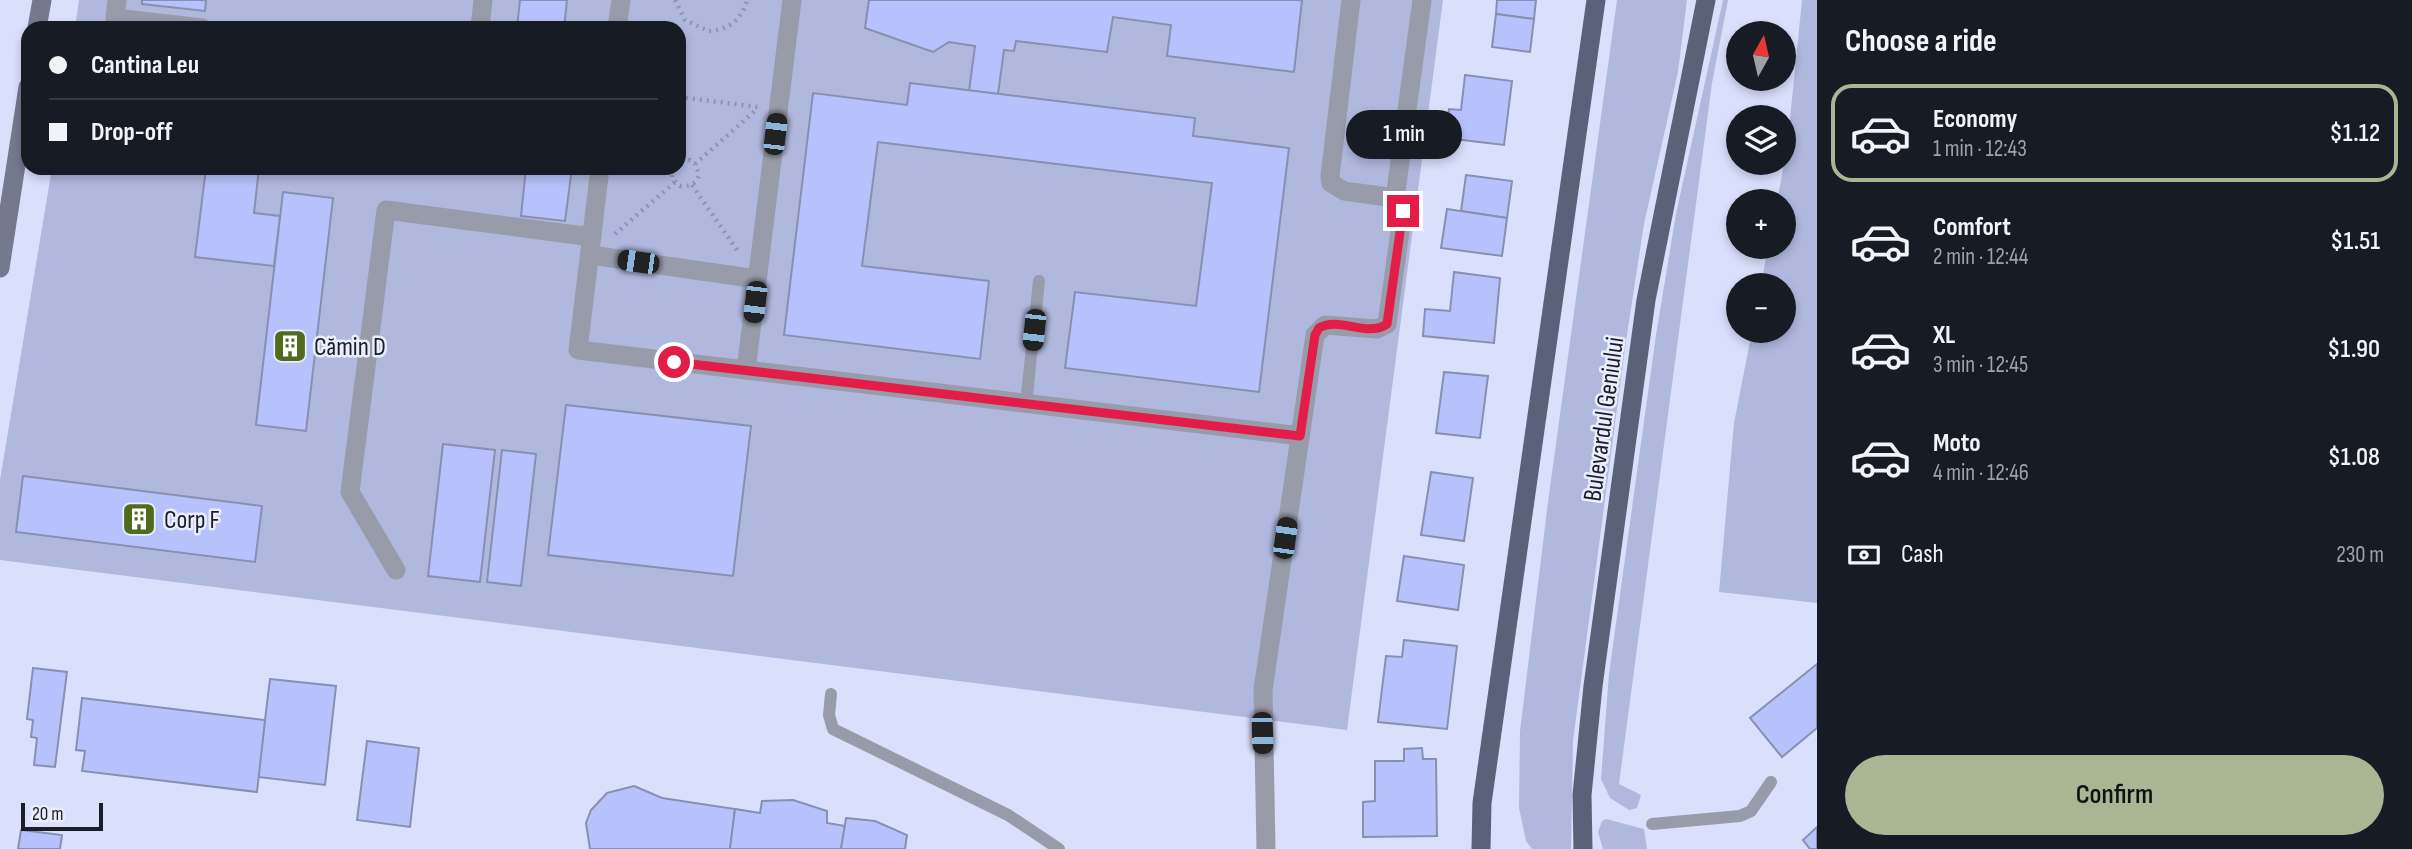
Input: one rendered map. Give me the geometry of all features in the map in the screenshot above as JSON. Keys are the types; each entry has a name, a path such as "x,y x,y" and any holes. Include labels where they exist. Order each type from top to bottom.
{"main road":[{"path":"38,21 41,0"},
{"path":"1481,849 1482,803 1596,0"},
{"name":"Bulevardul Geniului","path":"1583,849 1582,795 1593,687 1646,300 1706,0"},
{"path":"0,268 21,132"}],"street":[{"path":"117,0 115,18 141,21"},
{"path":"481,21 483,0"},
{"path":"618,21 621,0"},
{"path":"747,370 757,279 768,109 792,0"},
{"path":"1266,849 1263,690 1315,335 1319,328 1332,324 1377,330 1387,324 1403,211 1402,203 1395,198 1344,191 1331,183 1351,0"},
{"path":"1395,198 1422,0"},
{"path":"599,175 578,349 1300,436"},
{"path":"396,570 350,492 386,210 757,279"}],"lane":[{"path":"1026,404 1039,281"},
{"path":"831,694 829,715 833,729 1007,815 1059,849"},
{"path":"1652,824 1740,816 1751,811 1771,782"}],"path":[{"path":"675,0 685,20 699,29 724,29 738,19 747,0"},
{"path":"686,98 768,109"},
{"path":"695,164 768,109"},
{"path":"675,182 685,187 692,185 699,174 695,164 686,160"},
{"path":"674,175 675,182"},
{"path":"591,246 675,182"},
{"path":"692,185 757,279"}],"shaded area":[{"path":"79,0 1443,0 1347,730 0,560 0,480 51,175 686,175 686,21 76,21"},
{"path":"1617,0 1687,0 1678,72 1644,224 1626,341 1573,741 1571,849 1532,849 1526,841 1519,808 1520,731 1548,502"},
{"path":"1723,0 1728,0 1712,83 1619,784 1641,795 1637,808 1629,810 1610,798 1601,779 1609,674 1656,335 1676,214"},
{"path":"1802,0 1817,0 1817,603 1719,592 1734,423 1750,343 1796,343 1796,273 1763,273 1766,259 1796,259 1796,189 1779,189 1782,175 1796,175 1796,105 1791,105 1793,91 1796,91"},
{"path":"1606,819 1644,829 1647,849 1603,849 1598,832 1602,821"}],"building":[{"path":"142,0 206,0 205,11 142,4"},
{"path":"520,0 567,0 565,21 518,21"},
{"path":"869,0 1302,0 1294,72 1167,56 1171,25 1113,17 1107,52 1016,41 1014,51 1004,50 998,94 969,91 975,46 949,42 933,52 865,28"},
{"path":"1497,0 1536,0 1534,19 1496,14"},
{"path":"1496,14 1534,19 1530,52 1492,47"},
{"path":"1465,75 1512,81 1504,145 1446,138 1449,109 1461,110"},
{"path":"910,83 1195,118 1193,136 1289,148 1259,392 1065,368 1075,292 1196,306 1212,183 878,142 862,266 989,281 980,359 784,335 813,93 907,105"},
{"path":"205,175 258,175 254,213 280,216 274,266 195,257"},
{"path":"525,175 571,175 565,221 521,216"},
{"path":"1466,175 1512,181 1507,218 1461,211"},
{"name":"Cămin D","path":"283,192 333,198 306,431 256,425"},
{"path":"1447,209 1507,218 1502,256 1441,248"},
{"path":"1454,272 1500,278 1494,343 1423,336 1425,309 1450,311"},
{"path":"1444,372 1488,376 1480,438 1436,433"},
{"path":"566,405 751,426 733,576 548,555"},
{"path":"443,444 495,450 480,582 428,576"},
{"path":"502,450 536,454 521,586 487,582"},
{"path":"1431,472 1473,478 1464,541 1421,535"},
{"name":"Corp F","path":"23,476 262,506 255,562 16,532"},
{"path":"1404,556 1464,565 1458,610 1397,601"},
{"path":"1404,640 1457,646 1447,729 1378,722 1386,656 1402,657"},
{"path":"1817,664 1817,728 1782,757 1750,718"},
{"path":"33,668 67,672 55,767 34,765 37,738 31,737 33,720 27,719"},
{"path":"270,679 336,686 325,785 258,777"},
{"path":"82,698 265,720 257,792 82,771 85,751 76,750"},
{"path":"367,741 419,748 410,827 357,820"},
{"path":"1422,748 1423,759 1436,759 1437,836 1363,837 1363,802 1375,801 1375,761 1404,761 1404,749"},
{"path":"634,786 662,798 735,809 730,849 590,849 586,823 591,810 607,793"},
{"path":"793,800 827,811 827,823 845,826 841,849 730,849 735,809 760,813 762,801"},
{"path":"846,818 875,821 907,835 905,849 841,849"},
{"path":"1817,827 1817,849 1810,849 1803,840"},
{"path":"21,830 62,835 60,849 18,849"}],"place":[{"name":"Cămin D","path":"290,346"},
{"name":"Corp F","path":"139,519"}],"route":[{"path":"674,362 1300,436 1315,335 1319,328 1332,324 1377,330 1387,324 1390,318 1403,211"}]}
